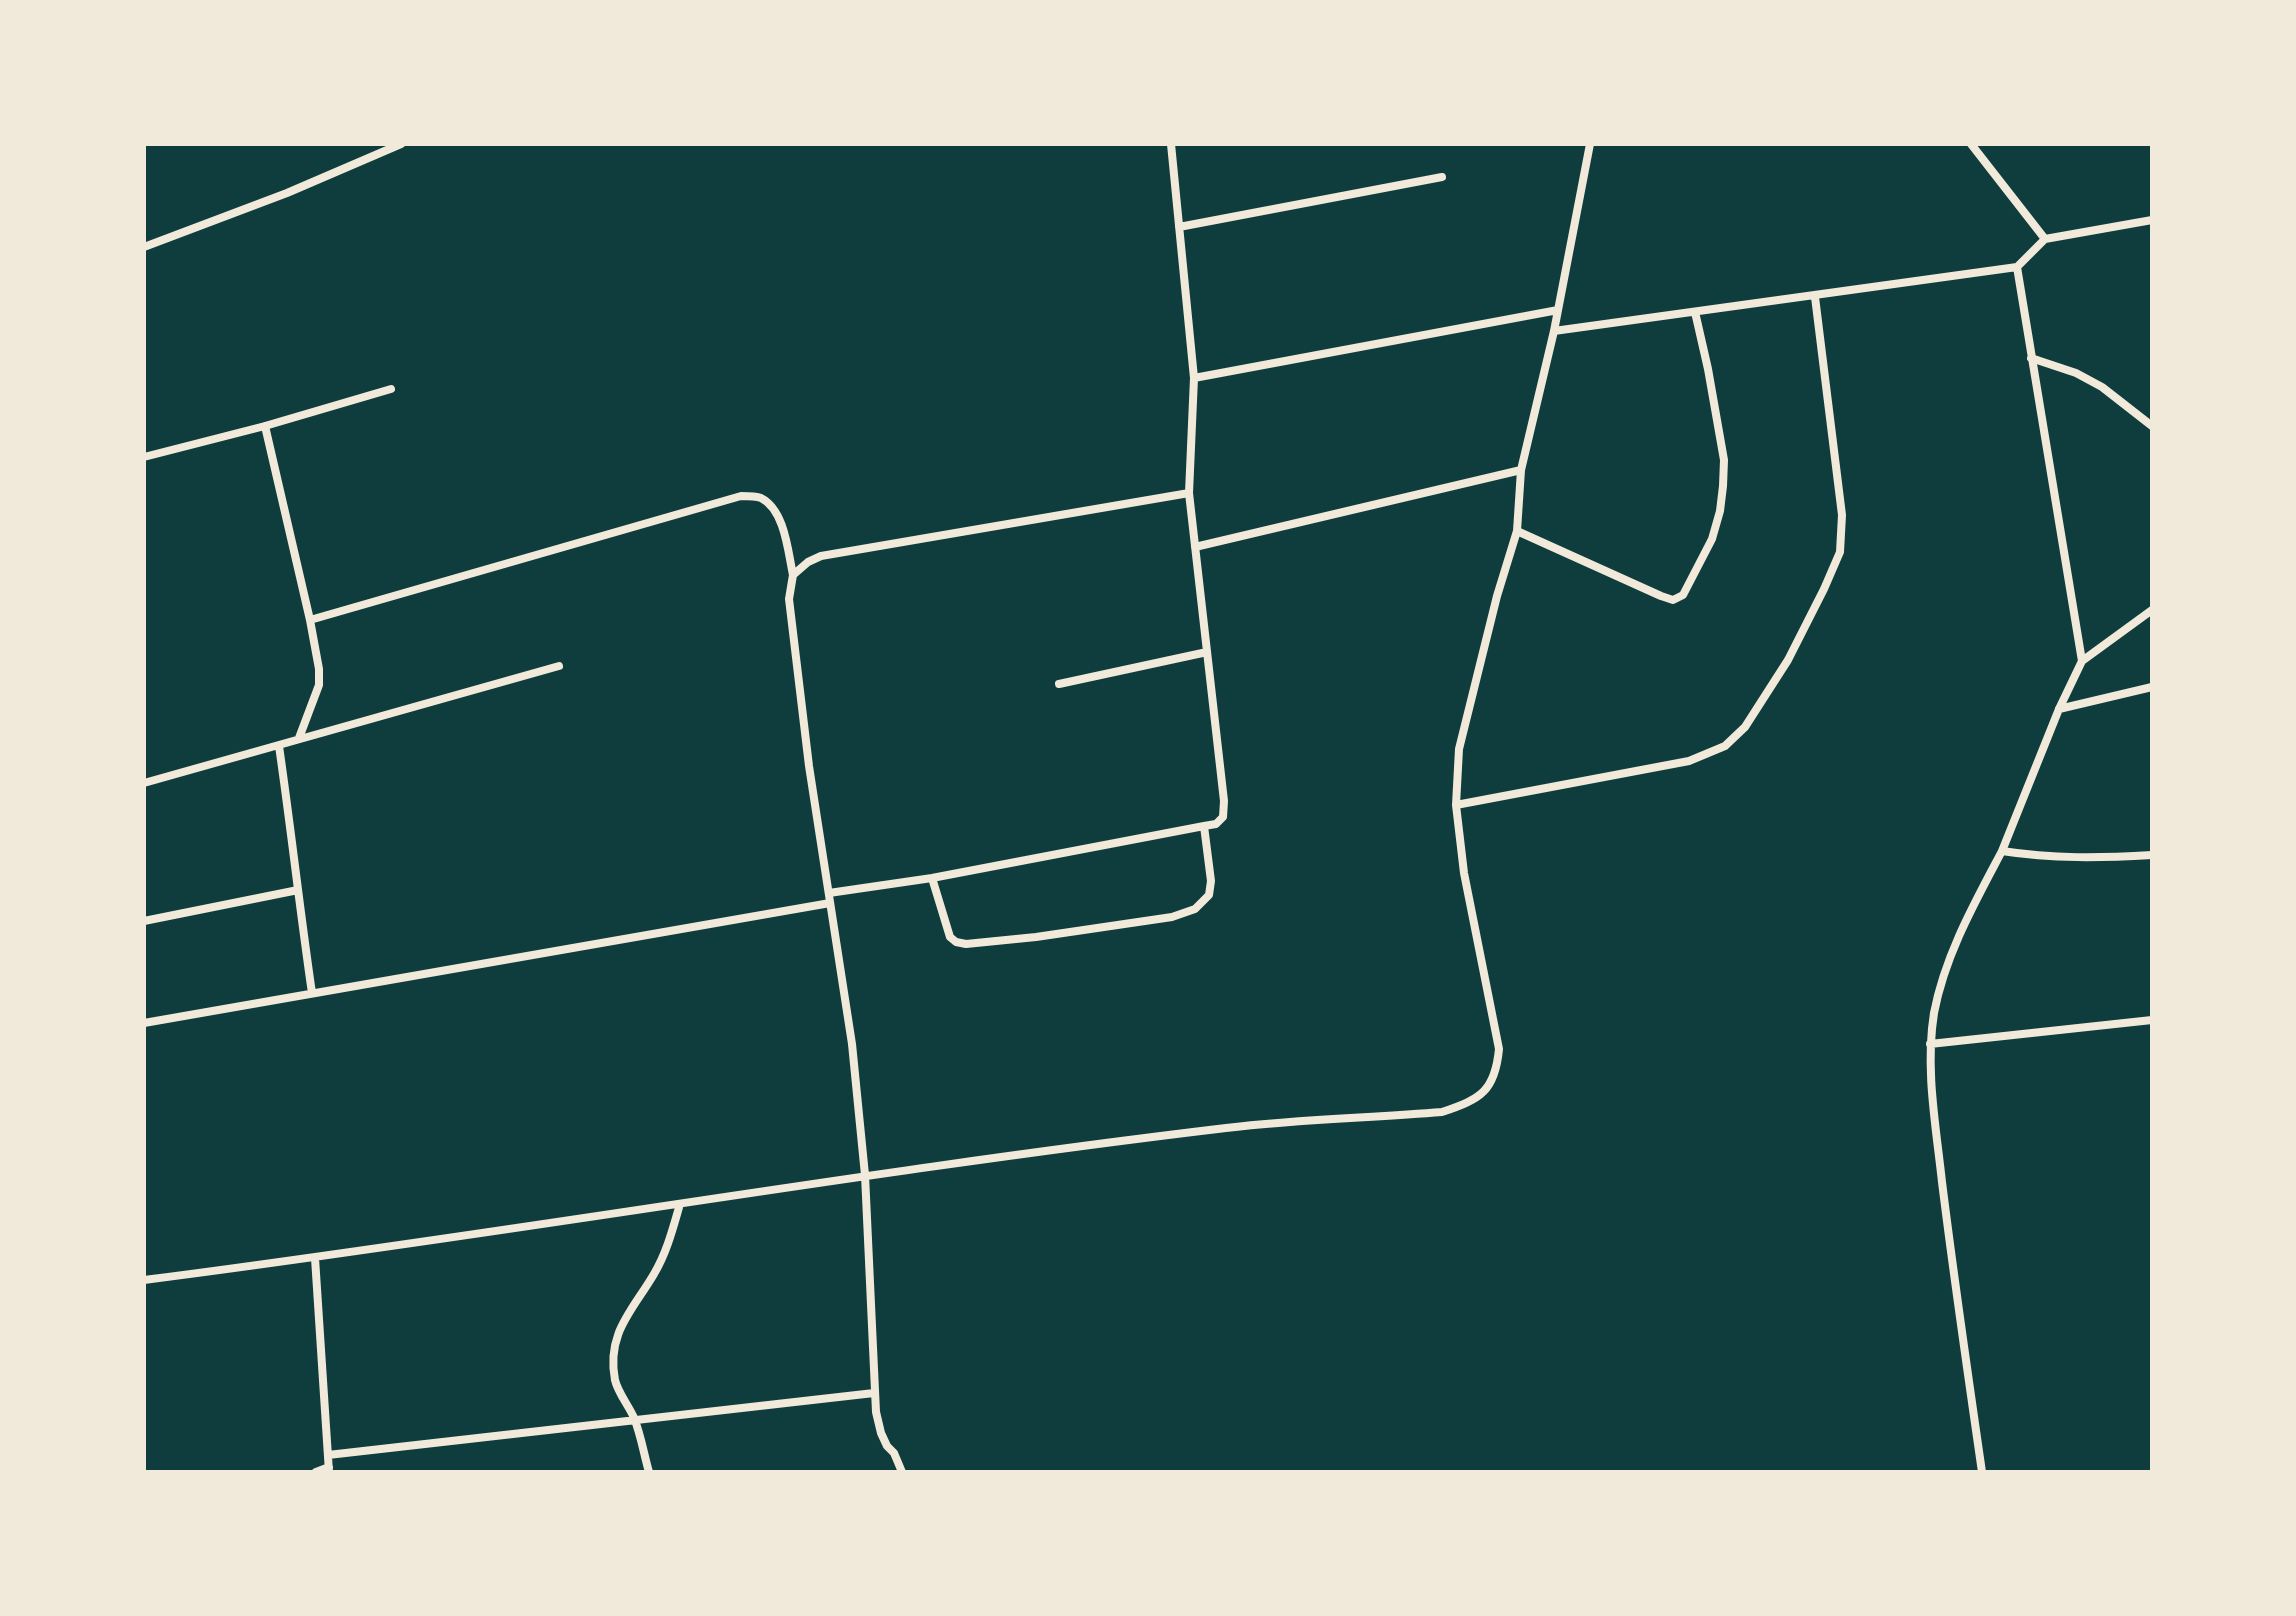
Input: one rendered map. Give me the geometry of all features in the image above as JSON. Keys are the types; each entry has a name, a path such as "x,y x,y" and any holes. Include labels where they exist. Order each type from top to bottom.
{"street":[{"path":"144,247 287,193 401,144"},
{"path":"829,893 932,878 1216,824 1223,817 1224,801 1189,493 1194,378 1171,144"},
{"path":"144,1280 315,1258 865,1175 1228,1128 1442,1112 1468,1104 1485,1091 1497,1072 1499,1049 1475,934 1456,805 1459,749 1497,596 1517,531 1521,470 1554,331 1590,144"},
{"path":"1971,144 2045,239"},
{"path":"1179,227 1442,177"},
{"path":"1554,331 2017,267 2045,239 2152,220"},
{"path":"2017,267 2082,661"},
{"path":"1456,805 1689,761 1725,746 1745,727 1788,660 1840,552 1842,515 1815,297"},
{"path":"1194,378 1558,310"},
{"path":"1517,531 1661,596 1673,600 1683,595 1712,539 1723,486 1722,449 1695,312"},
{"path":"2031,358 2076,373 2102,387 2152,426"},
{"path":"144,457 391,389"},
{"path":"265,426 319,669 319,685 299,738"},
{"path":"1195,547 1521,470"},
{"path":"793,575 808,562 845,550 954,535 1189,493"},
{"path":"310,620 741,496 759,497 774,509 793,575 789,599 809,766 852,1044 865,1175 874,1393 881,1433 902,1472"},
{"path":"1982,1472 1953,1272 1931,1083 1930,1044 1935,1010 1947,965 2002,851 2059,709 2082,661 2152,610"},
{"path":"1059,684 1207,652"},
{"path":"144,783 559,666"},
{"path":"2059,709 2152,687"},
{"path":"279,746 312,993"},
{"path":"932,878 950,937 966,944 1172,917 1195,909 1209,895 1211,881 1204,826"},
{"path":"2002,851 2038,857 2086,859 2152,855"},
{"path":"144,921 298,890"},
{"path":"144,1023 830,903"},
{"path":"1930,1044 2152,1020"},
{"path":"649,1472 635,1420 615,1383 613,1361 621,1324 667,1249 680,1204"},
{"path":"315,1258 329,1469 316,1472"},
{"path":"328,1455 874,1393"}]}
